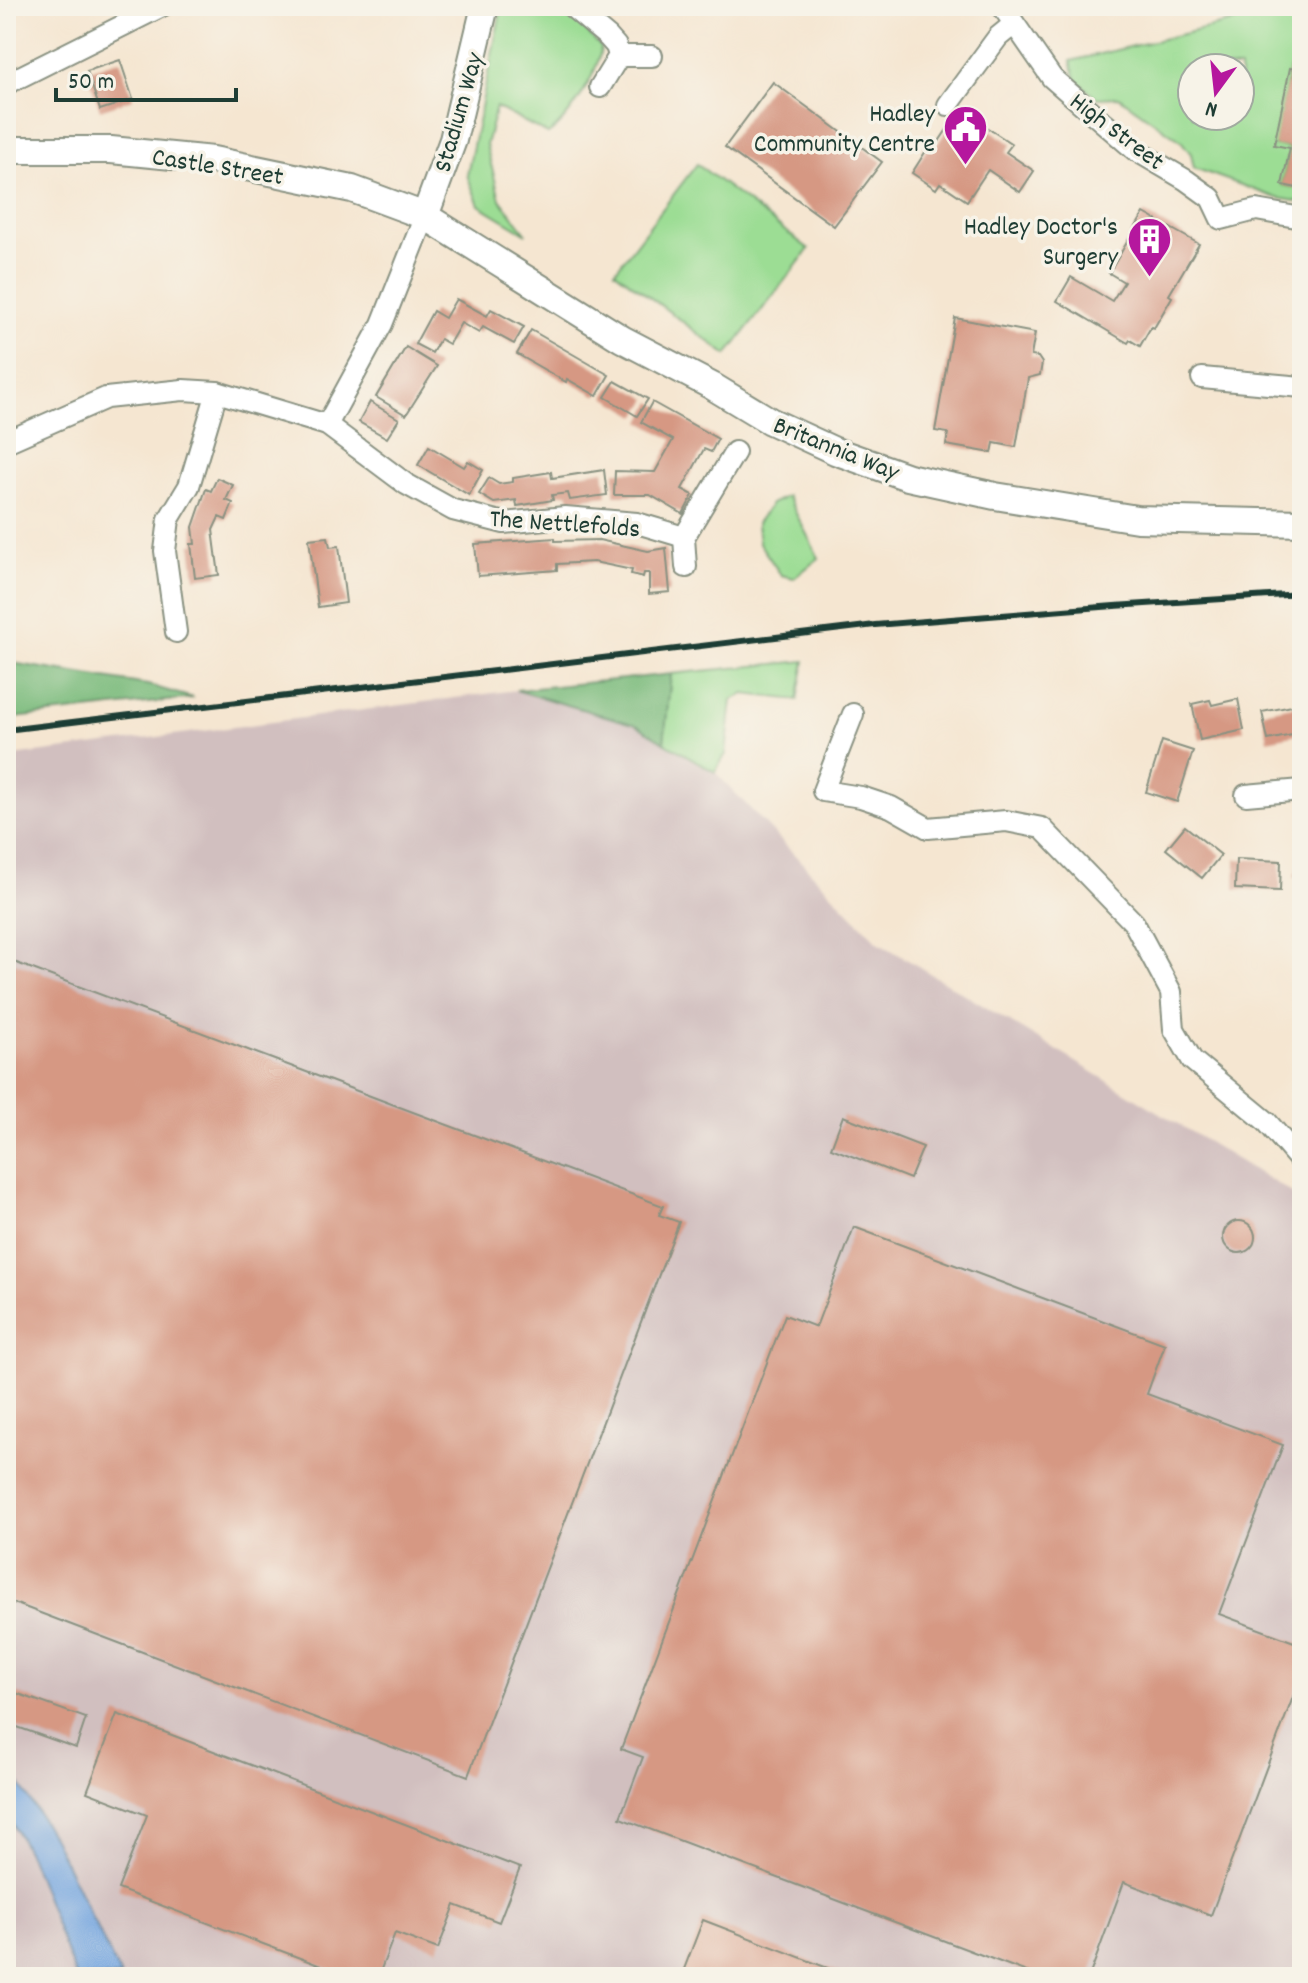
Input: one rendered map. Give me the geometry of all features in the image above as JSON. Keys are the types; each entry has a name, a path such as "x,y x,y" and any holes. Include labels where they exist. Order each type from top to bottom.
{"street":[{"path":"6,84 162,6"},
{"name":"Stadium Way","path":"425,216 453,140 485,6"},
{"path":"571,6 616,46 619,56 600,87"},
{"name":"High Street","path":"1002,6 1052,78 1135,150 1211,198 1221,219 1256,210 1302,218"},
{"path":"948,105 998,37 1014,24"},
{"path":"619,56 652,56"},
{"name":"Castle Street","path":"6,150 111,150 213,160 352,189 425,216"},
{"path":"327,425 382,324 425,216"},
{"name":"Britannia Way","path":"425,216 622,339 712,386 770,421 835,451 908,477 1137,519 1302,523"},
{"path":"1202,378 1302,387"},
{"name":"The Nettlefolds","path":"6,442 106,398 183,390 217,392 327,425 406,484 453,510 504,523 565,517 637,523 684,537"},
{"path":"176,632 165,551 169,519 189,486 217,392"},
{"path":"686,567 684,537 735,452"},
{"path":"853,714 823,791 861,797 891,807 928,828 1006,821 1042,828 1134,923 1171,992 1174,1029 1192,1060 1267,1122 1302,1163"},
{"path":"1246,795 1302,790"}],"shaded area":[{"path":"516,690 636,725 715,772 878,942 1302,1199 1302,1977 6,1977 6,757"}],"green space":[{"path":"502,6 563,6 601,47 595,69 582,95 548,134 496,107 486,145 500,199 527,234 479,205 467,175"},
{"path":"1260,6 1302,6 1302,70 1290,68 1275,145 1290,148 1282,185 1302,189 1302,202 1277,198 1194,168 1191,154 1181,141 1119,97 1097,98 1076,80 1071,61 1253,17"},
{"path":"697,164 809,249 727,355 615,271"},
{"path":"787,496 819,558 794,578 781,575 759,543 757,523 771,504"},
{"path":"805,661 798,700 744,694 732,700 726,754 715,772 664,742 671,674"},
{"path":"6,662 148,685 193,698 6,719"},
{"path":"671,674 664,742 636,725 516,690"}],"water":[{"path":"6,1761 53,1838 121,1977 76,1977 30,1857 6,1811"}],"building":[{"path":"120,60 133,99 100,110 87,71"},
{"path":"1290,68 1302,70 1302,189 1282,185 1290,148 1274,145"},
{"path":"773,82 882,162 834,226 725,147"},
{"path":"960,110 1012,144 1006,152 1034,171 1020,192 988,170 967,201 940,183 936,189 912,173 929,146 934,149"},
{"name":"Hadley Doctor's Surgery","path":"1144,213 1199,244 1169,295 1172,297 1140,346 1130,340 1128,343 1057,301 1071,277 1112,301 1124,282 1109,273"},
{"path":"456,299 487,316 491,309 524,327 514,344 483,327 479,333 461,323 449,344 440,339 432,353 415,344 433,311 445,318"},
{"path":"955,318 1035,333 1031,356 1038,357 1042,363 1040,375 1028,378 1016,447 994,443 992,453 946,445 948,433 935,431"},
{"path":"531,330 609,375 597,396 517,354"},
{"path":"406,347 437,366 406,415 376,397"},
{"path":"615,381 648,399 637,416 605,397"},
{"path":"370,402 399,419 387,438 359,422"},
{"path":"652,402 718,439 711,452 704,449 682,489 693,495 683,514 650,495 614,495 615,471 655,472 673,440 641,422"},
{"path":"429,446 464,467 468,461 483,470 469,495 418,465"},
{"path":"604,470 607,495 570,500 568,493 552,495 553,500 517,506 516,500 494,503 479,494 489,478 499,484 513,482 513,478 551,472 552,478"},
{"path":"217,478 233,485 226,500 233,503 226,520 219,517 213,530 219,575 195,578 191,544 195,544 193,527 206,489 211,491"},
{"path":"328,537 330,547 339,546 346,603 318,607 309,539"},
{"path":"555,538 555,541 599,540 648,551 666,548 670,592 649,594 649,573 644,573 643,577 631,574 632,570 594,562 557,564 557,570 478,576 475,544"},
{"path":"1238,699 1244,730 1200,740 1192,704 1210,700 1212,705"},
{"path":"1302,704 1302,733 1268,740 1262,712"},
{"path":"1162,741 1193,751 1177,802 1146,792"},
{"path":"1185,826 1221,855 1202,878 1166,849"},
{"path":"1236,859 1281,861 1280,891 1235,889"},
{"path":"1302,861 1302,880 1294,876"},
{"path":"6,959 663,1206 659,1215 679,1222 468,1776 6,1600"},
{"path":"843,1116 923,1147 910,1179 831,1148"},
{"path":"1239,1221 1250,1226 1255,1237 1250,1248 1239,1253 1228,1248 1223,1237 1228,1226"},
{"path":"854,1227 1165,1344 1147,1394 1283,1445 1219,1614 1302,1645 1302,1673 1211,1915 1124,1882 1089,1977 1040,1977 620,1818 643,1757 621,1749 785,1315 816,1327"},
{"path":"13,1692 86,1718 76,1748 6,1723 6,1712"},
{"path":"117,1714 520,1868 499,1922 455,1905 438,1949 395,1933 378,1977 350,1977 118,1889 147,1815 87,1792"},
{"path":"703,1920 851,1977 681,1977"}],"railway":[{"path":"6,730 875,625 1302,594"}],"place":[{"name":"Hadley Community Centre","path":"966,166"},
{"name":"Hadley Doctor's Surgery","path":"1149,279"}]}
